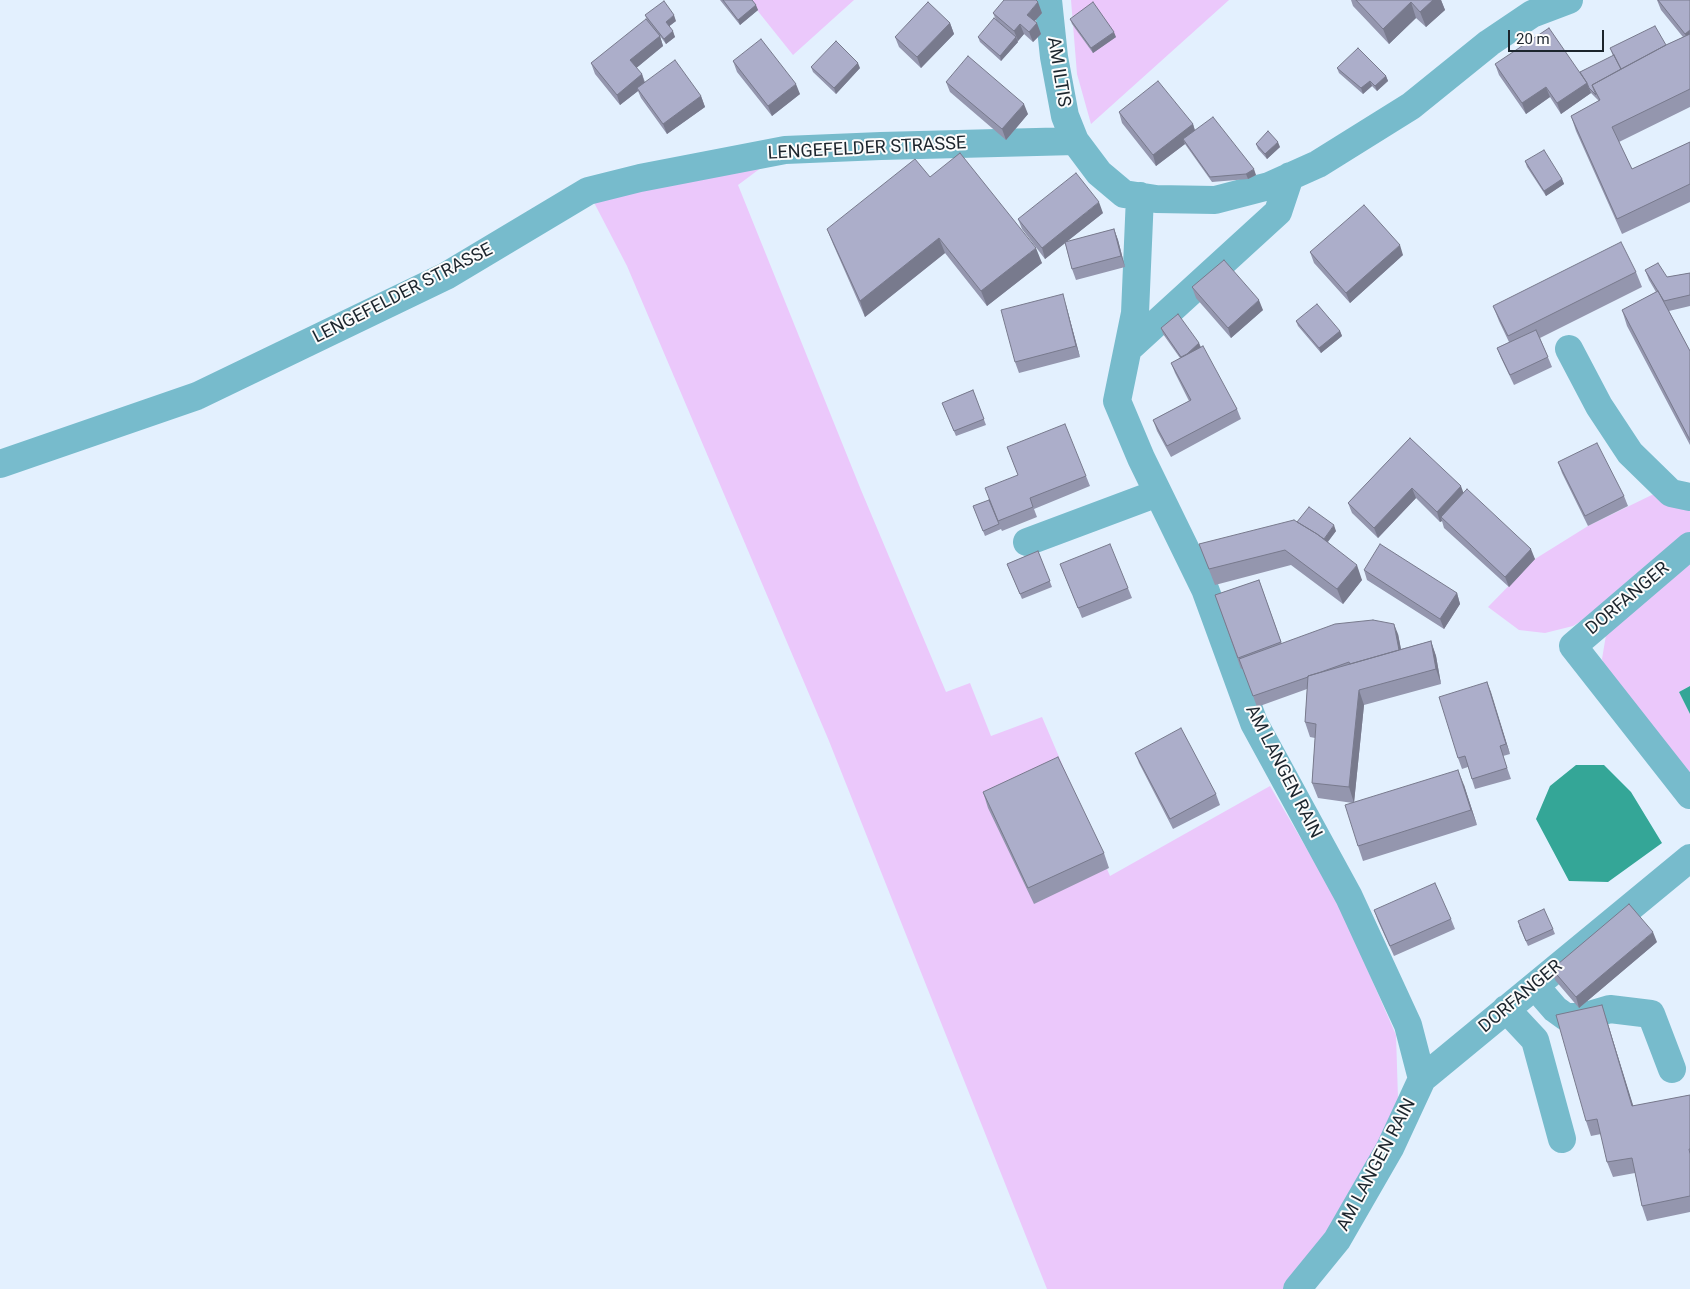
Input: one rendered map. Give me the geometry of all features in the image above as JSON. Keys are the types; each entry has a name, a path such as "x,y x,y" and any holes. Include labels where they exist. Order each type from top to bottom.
{"street":[{"name":"AM ILTIS","path":"1048,0 1054,57 1065,116 1075,141"},
{"path":"1075,141 1099,172 1124,194 1156,199 1216,200 1269,186 1318,164 1411,106 1490,43 1532,14 1570,0"},
{"name":"LENGEFELDER STRASSE","path":"0,464 197,396 446,276 588,191 640,178 784,150 1075,141"},
{"path":"1128,349 1278,212 1290,176"},
{"name":"AM LANGEN RAIN","path":"1140,196 1135,313 1117,401 1141,458 1205,589 1254,723 1349,897 1408,1025 1422,1079 1390,1148 1337,1240 1297,1289"},
{"path":"1569,349 1599,406 1630,454 1671,493 1690,498"},
{"path":"1027,542 1158,493"},
{"name":"DORFANGER","path":"1690,546 1573,646 1690,795"},
{"name":"DORFANGER","path":"1422,1079 1690,858"},
{"path":"1535,986 1555,1010 1566,1017 1583,1018 1610,1009 1651,1014 1672,1069"},
{"path":"1506,1009 1535,1040 1562,1139"}],"shaded area":[{"path":"749,0 854,0 793,55"},
{"path":"1071,0 1229,0 1091,124 1077,74"},
{"path":"785,150 738,185 861,490 946,692 970,683 991,736 1042,717 1110,876 1270,786 1338,902 1396,1035 1398,1098 1337,1240 1297,1289 1047,1289 829,741 627,266 588,191"},
{"path":"1660,491 1690,509 1690,540 1599,610 1573,626 1545,633 1519,630 1488,607 1535,559 1588,526"},
{"path":"1690,564 1690,686 1679,692 1690,714 1690,784 1611,685 1602,659 1606,635"},
{"path":"1690,686 1690,714 1679,692"},
{"path":"1576,765 1604,765 1631,792 1662,843 1608,882 1569,881 1536,819 1550,786"}],"building":[{"path":"723,0 752,0 756,5 738,20"},
{"path":"1004,0 1036,0 1038,2 1027,15 1037,23 1029,32 1020,24 1014,31 993,13"},
{"path":"1356,0 1433,0 1420,12 1411,2 1383,29"},
{"path":"1658,0 1690,0 1690,30 1685,34"},
{"path":"664,1 674,15 666,22 673,31 664,39 645,15"},
{"path":"928,2 950,23 917,57 895,37"},
{"path":"1093,2 1114,32 1091,48 1070,19"},
{"path":"994,18 1016,37 1000,56 978,37"},
{"path":"646,19 660,36 630,60 642,74 617,95 591,63"},
{"path":"1655,26 1666,45 1621,69 1610,48"},
{"path":"1549,28 1587,83 1557,103 1546,87 1522,103 1495,64"},
{"path":"1690,34 1690,89 1612,127 1632,169 1690,142 1690,184 1617,219 1571,116 1600,100 1592,85"},
{"path":"761,39 796,84 768,106 733,61"},
{"path":"836,41 858,63 834,88 811,67"},
{"path":"1358,48 1386,76 1375,86 1370,81 1361,88 1337,68"},
{"path":"1614,55 1621,69 1592,85 1596,95 1589,88 1580,72"},
{"path":"968,56 1024,104 1002,129 946,82"},
{"path":"675,60 701,96 663,124 637,88"},
{"path":"1158,81 1193,124 1153,155 1119,112"},
{"path":"1213,117 1254,169 1246,174 1210,177 1183,139"},
{"path":"1268,131 1278,142 1265,154 1256,144"},
{"path":"1544,150 1562,179 1544,191 1525,161"},
{"path":"960,153 1036,248 981,291 939,238 860,301 827,229 915,159 930,177"},
{"path":"1076,173 1099,202 1042,248 1018,219"},
{"path":"1364,205 1400,245 1346,293 1310,252"},
{"path":"1114,229 1121,256 1072,269 1065,242"},
{"path":"1621,242 1636,272 1508,336 1493,306"},
{"path":"1224,260 1259,300 1228,328 1192,287"},
{"path":"1658,263 1667,277 1690,273 1690,295 1664,301 1645,270"},
{"path":"1658,291 1690,351 1690,440 1622,310"},
{"path":"1063,294 1076,346 1015,362 1001,310"},
{"path":"1317,304 1340,331 1319,348 1296,321"},
{"path":"1178,314 1199,343 1181,357 1161,328"},
{"path":"1536,330 1548,357 1510,375 1497,348"},
{"path":"1203,346 1237,409 1167,446 1153,420 1191,400 1171,363"},
{"path":"973,390 984,419 954,431 942,403"},
{"path":"1065,424 1086,476 1030,498 1033,507 998,521 985,488 1018,475 1007,447"},
{"path":"1410,438 1461,486 1437,512 1412,488 1374,528 1348,503"},
{"path":"1597,443 1624,496 1585,516 1558,462"},
{"path":"1467,489 1531,549 1505,577 1441,517"},
{"path":"989,500 999,524 983,531 973,506"},
{"path":"1309,507 1334,525 1324,539 1297,522"},
{"path":"1294,520 1317,534 1357,565 1337,589 1285,550 1209,569 1199,544"},
{"path":"1110,544 1128,588 1078,608 1060,564"},
{"path":"1380,544 1457,593 1440,619 1364,570"},
{"path":"1038,551 1050,581 1020,594 1007,564"},
{"path":"1259,580 1281,642 1238,658 1215,595"},
{"path":"1373,620 1394,624 1399,650 1350,664 1349,662 1253,696 1239,659 1335,624"},
{"path":"1431,641 1436,669 1359,690 1349,787 1312,783 1316,724 1305,722 1308,676"},
{"path":"1487,682 1506,744 1500,746 1507,768 1472,779 1465,756 1458,758 1439,697"},
{"path":"1181,728 1216,794 1170,819 1135,753"},
{"path":"1058,757 1104,853 1028,888 983,792"},
{"path":"1458,770 1471,810 1358,846 1345,805"},
{"path":"1435,883 1451,919 1390,946 1374,910"},
{"path":"1629,904 1653,932 1576,997 1552,969"},
{"path":"1544,909 1553,929 1526,941 1518,921"},
{"path":"1602,1005 1632,1106 1690,1095 1690,1196 1642,1206 1632,1158 1607,1162 1597,1119 1586,1121 1556,1015"}]}
